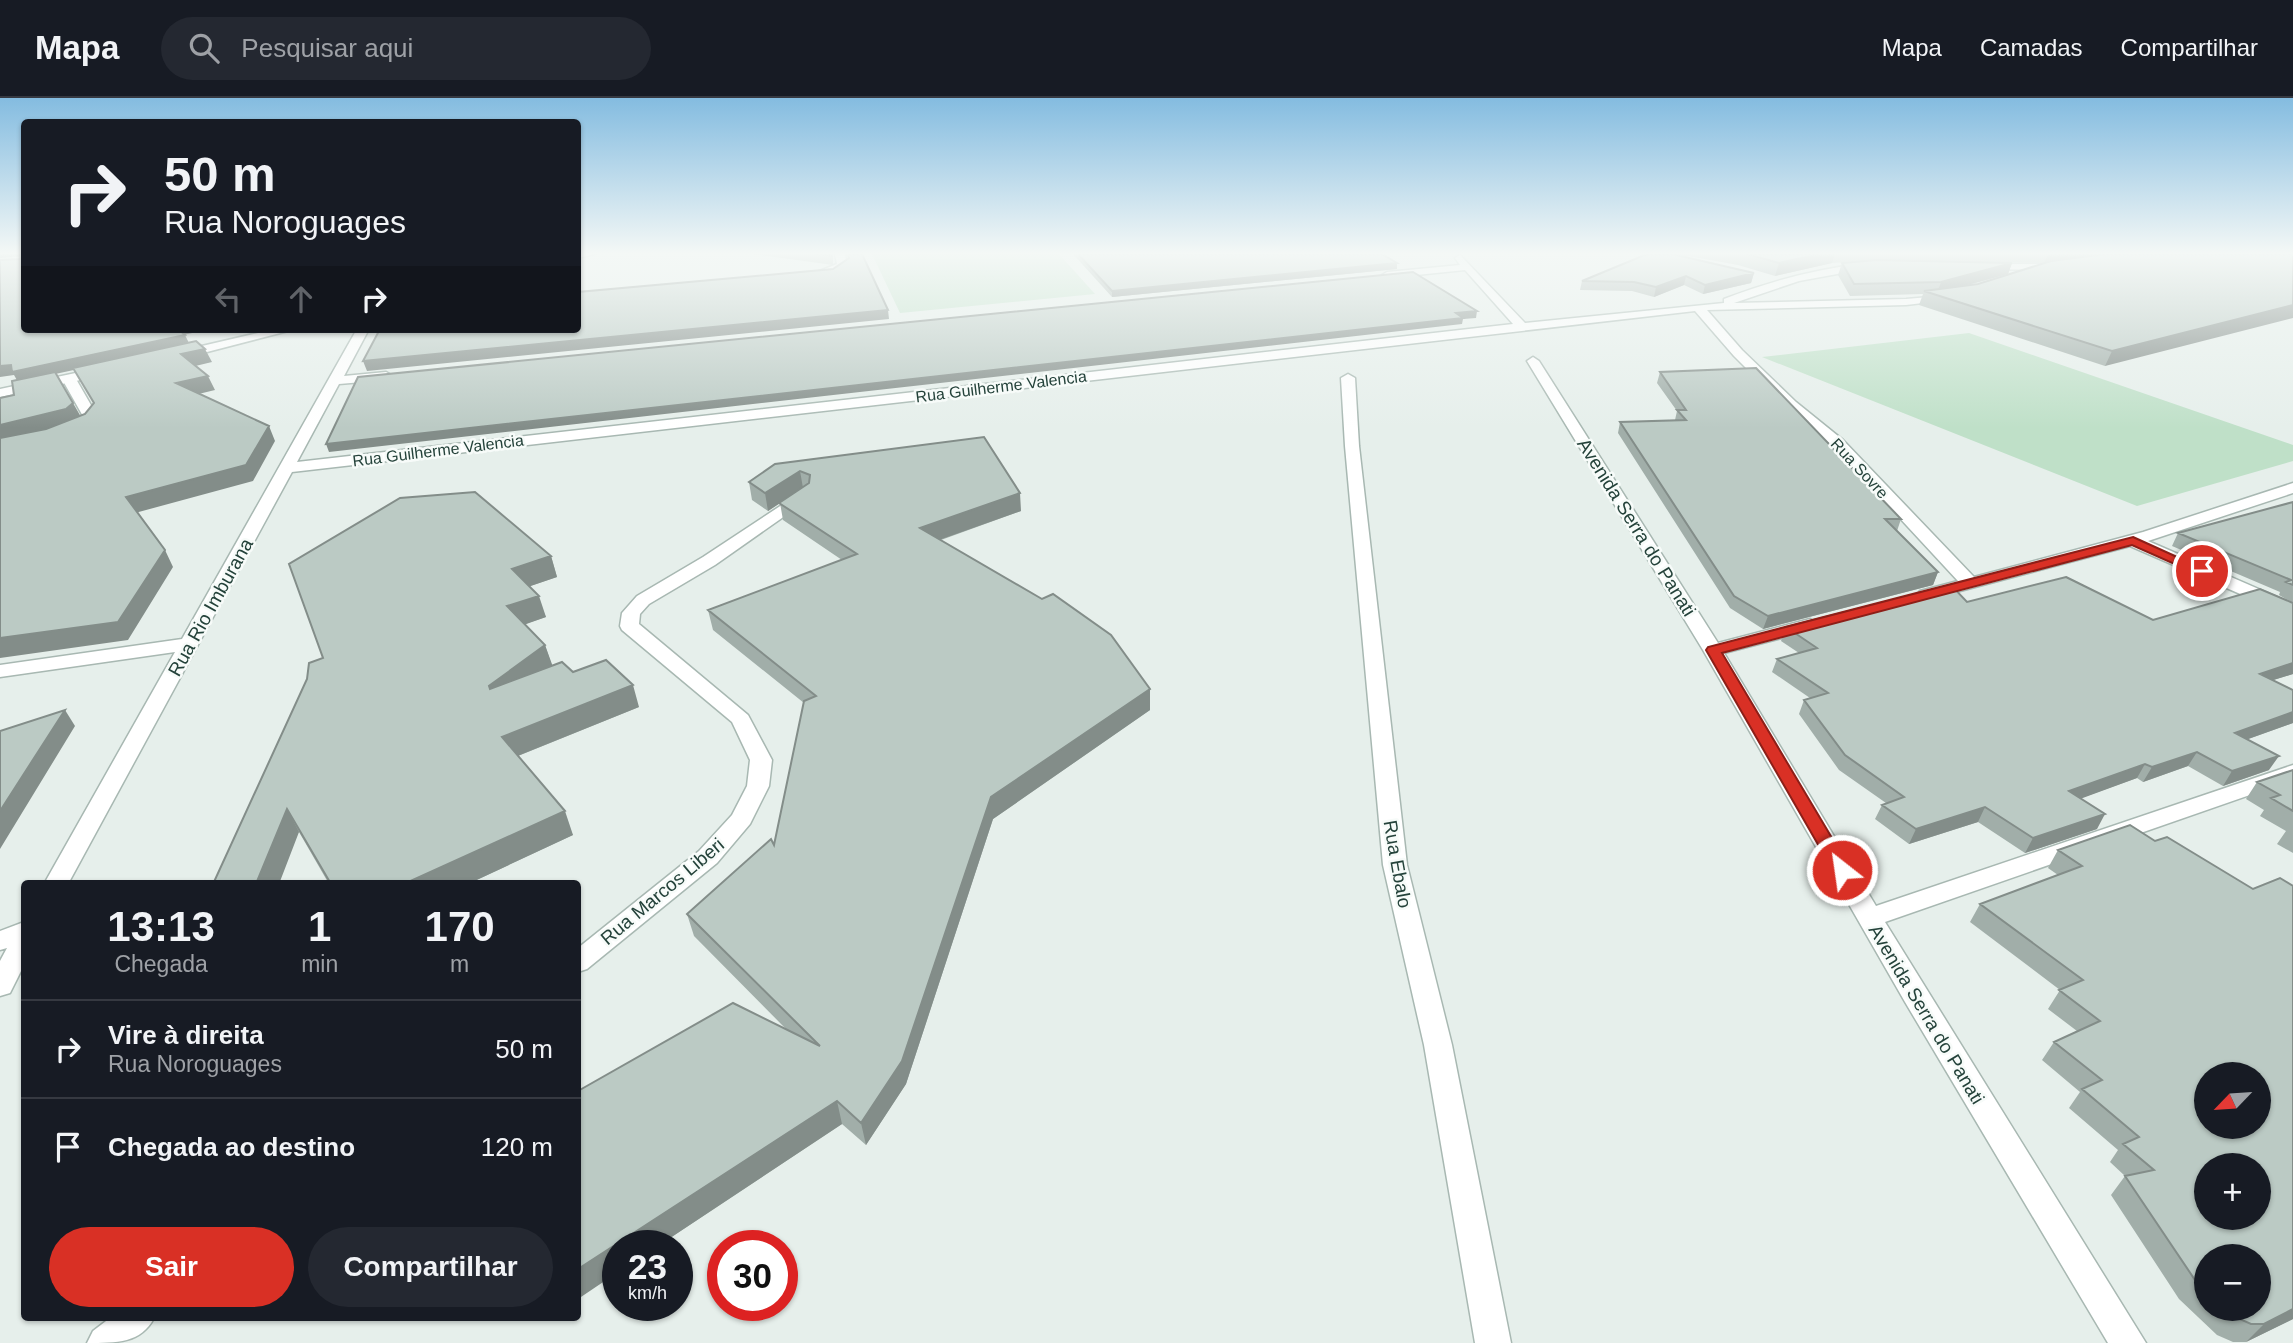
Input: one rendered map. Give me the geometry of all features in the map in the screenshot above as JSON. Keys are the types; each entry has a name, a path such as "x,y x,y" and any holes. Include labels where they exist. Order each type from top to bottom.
{"street":[{"path":"1509,312 1521,326"},
{"name":"Rua Guilherme Valencia","path":"285,468 1650,312"},
{"name":"Rua Sovre","path":"1702,312 1743,358 1791,405 1838,443 1970,584"},
{"path":"171,356 272,333"},
{"name":"Rua Rio Imburana","path":"58,880 361,333"},
{"name":"Avenida Serra do Panati","path":"1533,361 1713,650 1870,918 2127,1343"},
{"path":"0,393 120,368"},
{"path":"333,381 402,374"},
{"name":"Rua Ebalo","path":"1348,378 1395,865 1438,1045 1493,1343"},
{"path":"58,435 80,429 92,419 69,379"},
{"path":"1903,601 2133,541 2290,489"},
{"name":"Rua Marcos Liberi","path":"581,960 708,857 742,819 758,786 761,761 741,719 629,626 631,613 643,600 709,561 804,495"},
{"path":"2133,541 2293,611"},
{"path":"1713,650 1822,622"},
{"path":"0,671 189,644"},
{"path":"1870,918 2293,772"},
{"path":"0,941 21,932"},
{"path":"0,986 21,948"},
{"path":"105,1343 132,1321"}],"green space":[{"path":"1969,333 2293,445 2293,461 2137,506 1762,357"}],"building":[{"path":"0,312 21,312 21,333 185,335 12,372 11,365 0,366"},
{"path":"581,312 866,312 363,361 378,333 581,333"},
{"path":"1010,312 1465,312 1456,313 1463,318 326,444 358,377"},
{"path":"1990,312 2265,312 2112,351"},
{"path":"196,341 205,349 181,354 208,376 176,383 269,426 246,465 126,497 165,550 118,622 0,638 0,438 46,429 85,414 94,403 73,368"},
{"path":"1756,368 1901,519 1885,519 1938,572 1768,616 1734,596 1620,422 1686,420 1677,410 1686,410 1660,372"},
{"path":"55,372 73,403 66,409 0,425 0,398 14,395 12,381"},
{"path":"984,437 1020,493 920,528 1042,599 1053,594 1111,635 1150,689 991,797 902,1061 861,1123 837,1101 638,1230 602,1230 602,1253 581,1267 581,1089 733,1003 820,1046 687,914 771,839 774,845 804,701 816,696 708,610 857,554 779,503 809,483 810,475 800,471 765,493 749,482 775,464"},
{"path":"475,492 551,556 512,569 539,596 507,606 545,645 489,686 490,689 562,662 573,672 606,660 633,685 502,737 565,811 413,880 329,880 287,809 258,880 215,880 307,679 309,663 323,658 289,564 400,498"},
{"path":"2293,502 2293,585 2286,582 2291,580 2178,533"},
{"path":"2066,577 2153,620 2260,589 2293,603 2293,663 2260,674 2293,690 2293,712 2235,733 2279,756 2232,771 2197,752 2152,767 2145,764 2069,791 2105,814 2033,838 1985,807 1916,829 1882,805 1904,797 1845,755 1804,700 1828,693 1777,659 1817,648 1786,627 1951,585 1967,602"},
{"path":"65,710 0,811 0,731"},
{"path":"2293,770 2293,811 2271,798 2280,795 2257,782"},
{"path":"2130,825 2155,841 2167,837 2253,889 2280,878 2293,886 2293,1309 2271,1320 2271,1244 2194,1244 2194,1279 2125,1176 2154,1170 2123,1144 2139,1137 2082,1089 2102,1080 2054,1042 2100,1021 2059,990 2083,980 1980,904 2082,866 2058,850"},
{"path":"2244,1321 2270,1321 2264,1324"}],"route":[{"path":"1842,870 1713,650 2133,541 2202,571"}]}
